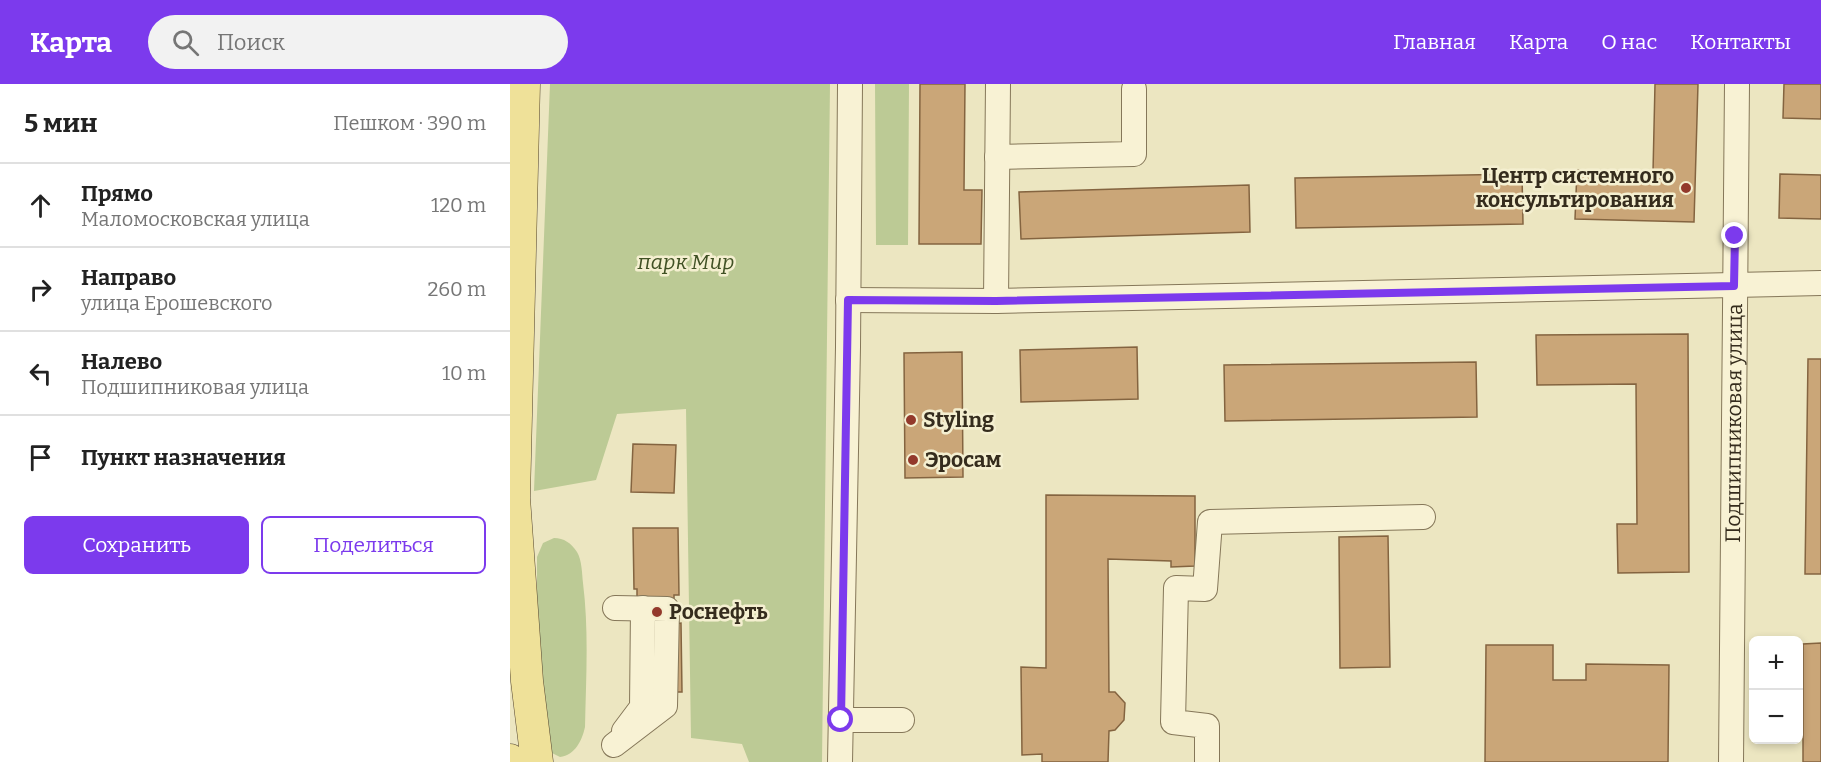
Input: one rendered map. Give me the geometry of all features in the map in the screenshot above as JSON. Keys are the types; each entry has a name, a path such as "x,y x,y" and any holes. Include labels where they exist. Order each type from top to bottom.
{"main road":[{"path":"524,84 514,498 527,681 537,762"}],"street":[{"path":"840,762 850,84"},
{"path":"996,301 998,84"},
{"name":"Подшипниковая улица","path":"1731,762 1737,84"},
{"path":"997,157 1134,154 1134,89"},
{"path":"848,300 996,301 1821,283"},
{"path":"1207,762 1207,726 1173,722 1173,711 1176,588 1205,589 1210,522 1424,517"},
{"path":"614,745 665,706 667,609 615,608"},
{"path":"841,720 902,720"}],"green space":[{"name":"парк Мир","path":"550,84 830,84 822,762 749,762 742,744 691,738 686,409 617,414 596,480 534,491"},
{"path":"875,84 909,84 908,245 876,245"},
{"path":"554,538 570,544 580,559 587,637 585,727 574,750 560,757 552,753 547,738 537,613 537,557 543,543"}],"building":[{"path":"920,84 965,84 964,190 982,190 981,244 919,244"},
{"path":"1655,84 1698,84 1694,222 1575,219 1577,170 1653,172"},
{"path":"1784,84 1821,84 1821,119 1783,118"},
{"path":"1522,174 1523,224 1296,228 1295,178"},
{"path":"1780,174 1821,175 1821,219 1779,218"},
{"path":"1249,185 1250,232 1021,239 1019,192"},
{"path":"1688,334 1689,572 1618,573 1617,524 1637,524 1636,384 1537,385 1536,335"},
{"path":"1137,347 1138,399 1021,402 1020,350"},
{"path":"962,352 963,477 905,478 904,353"},
{"path":"1808,359 1821,359 1821,574 1805,574"},
{"path":"1476,362 1477,417 1225,421 1224,365"},
{"path":"633,444 676,445 674,493 631,492"},
{"path":"1046,495 1195,496 1195,566 1171,567 1171,561 1108,559 1109,692 1115,692 1125,703 1124,720 1115,730 1109,731 1108,762 1042,762 1042,754 1022,755 1021,667 1046,668"},
{"path":"633,528 678,528 679,595 674,595 674,624 681,623 682,692 632,692 637,629"},
{"path":"1388,536 1390,667 1340,668 1339,537"},
{"path":"1821,643 1821,762 1803,762 1803,644"},
{"path":"1486,645 1553,645 1553,680 1586,680 1586,664 1669,665 1668,762 1485,762"}],"place":[{"name":"Центр системного консультирования","path":"1686,188"},
{"name":"Styling","path":"911,420"},
{"name":"Эросам","path":"913,460"},
{"name":"Роснефть","path":"657,612"}],"route":[{"path":"841,720 848,300 996,301 1734,286 1735,236"}]}
